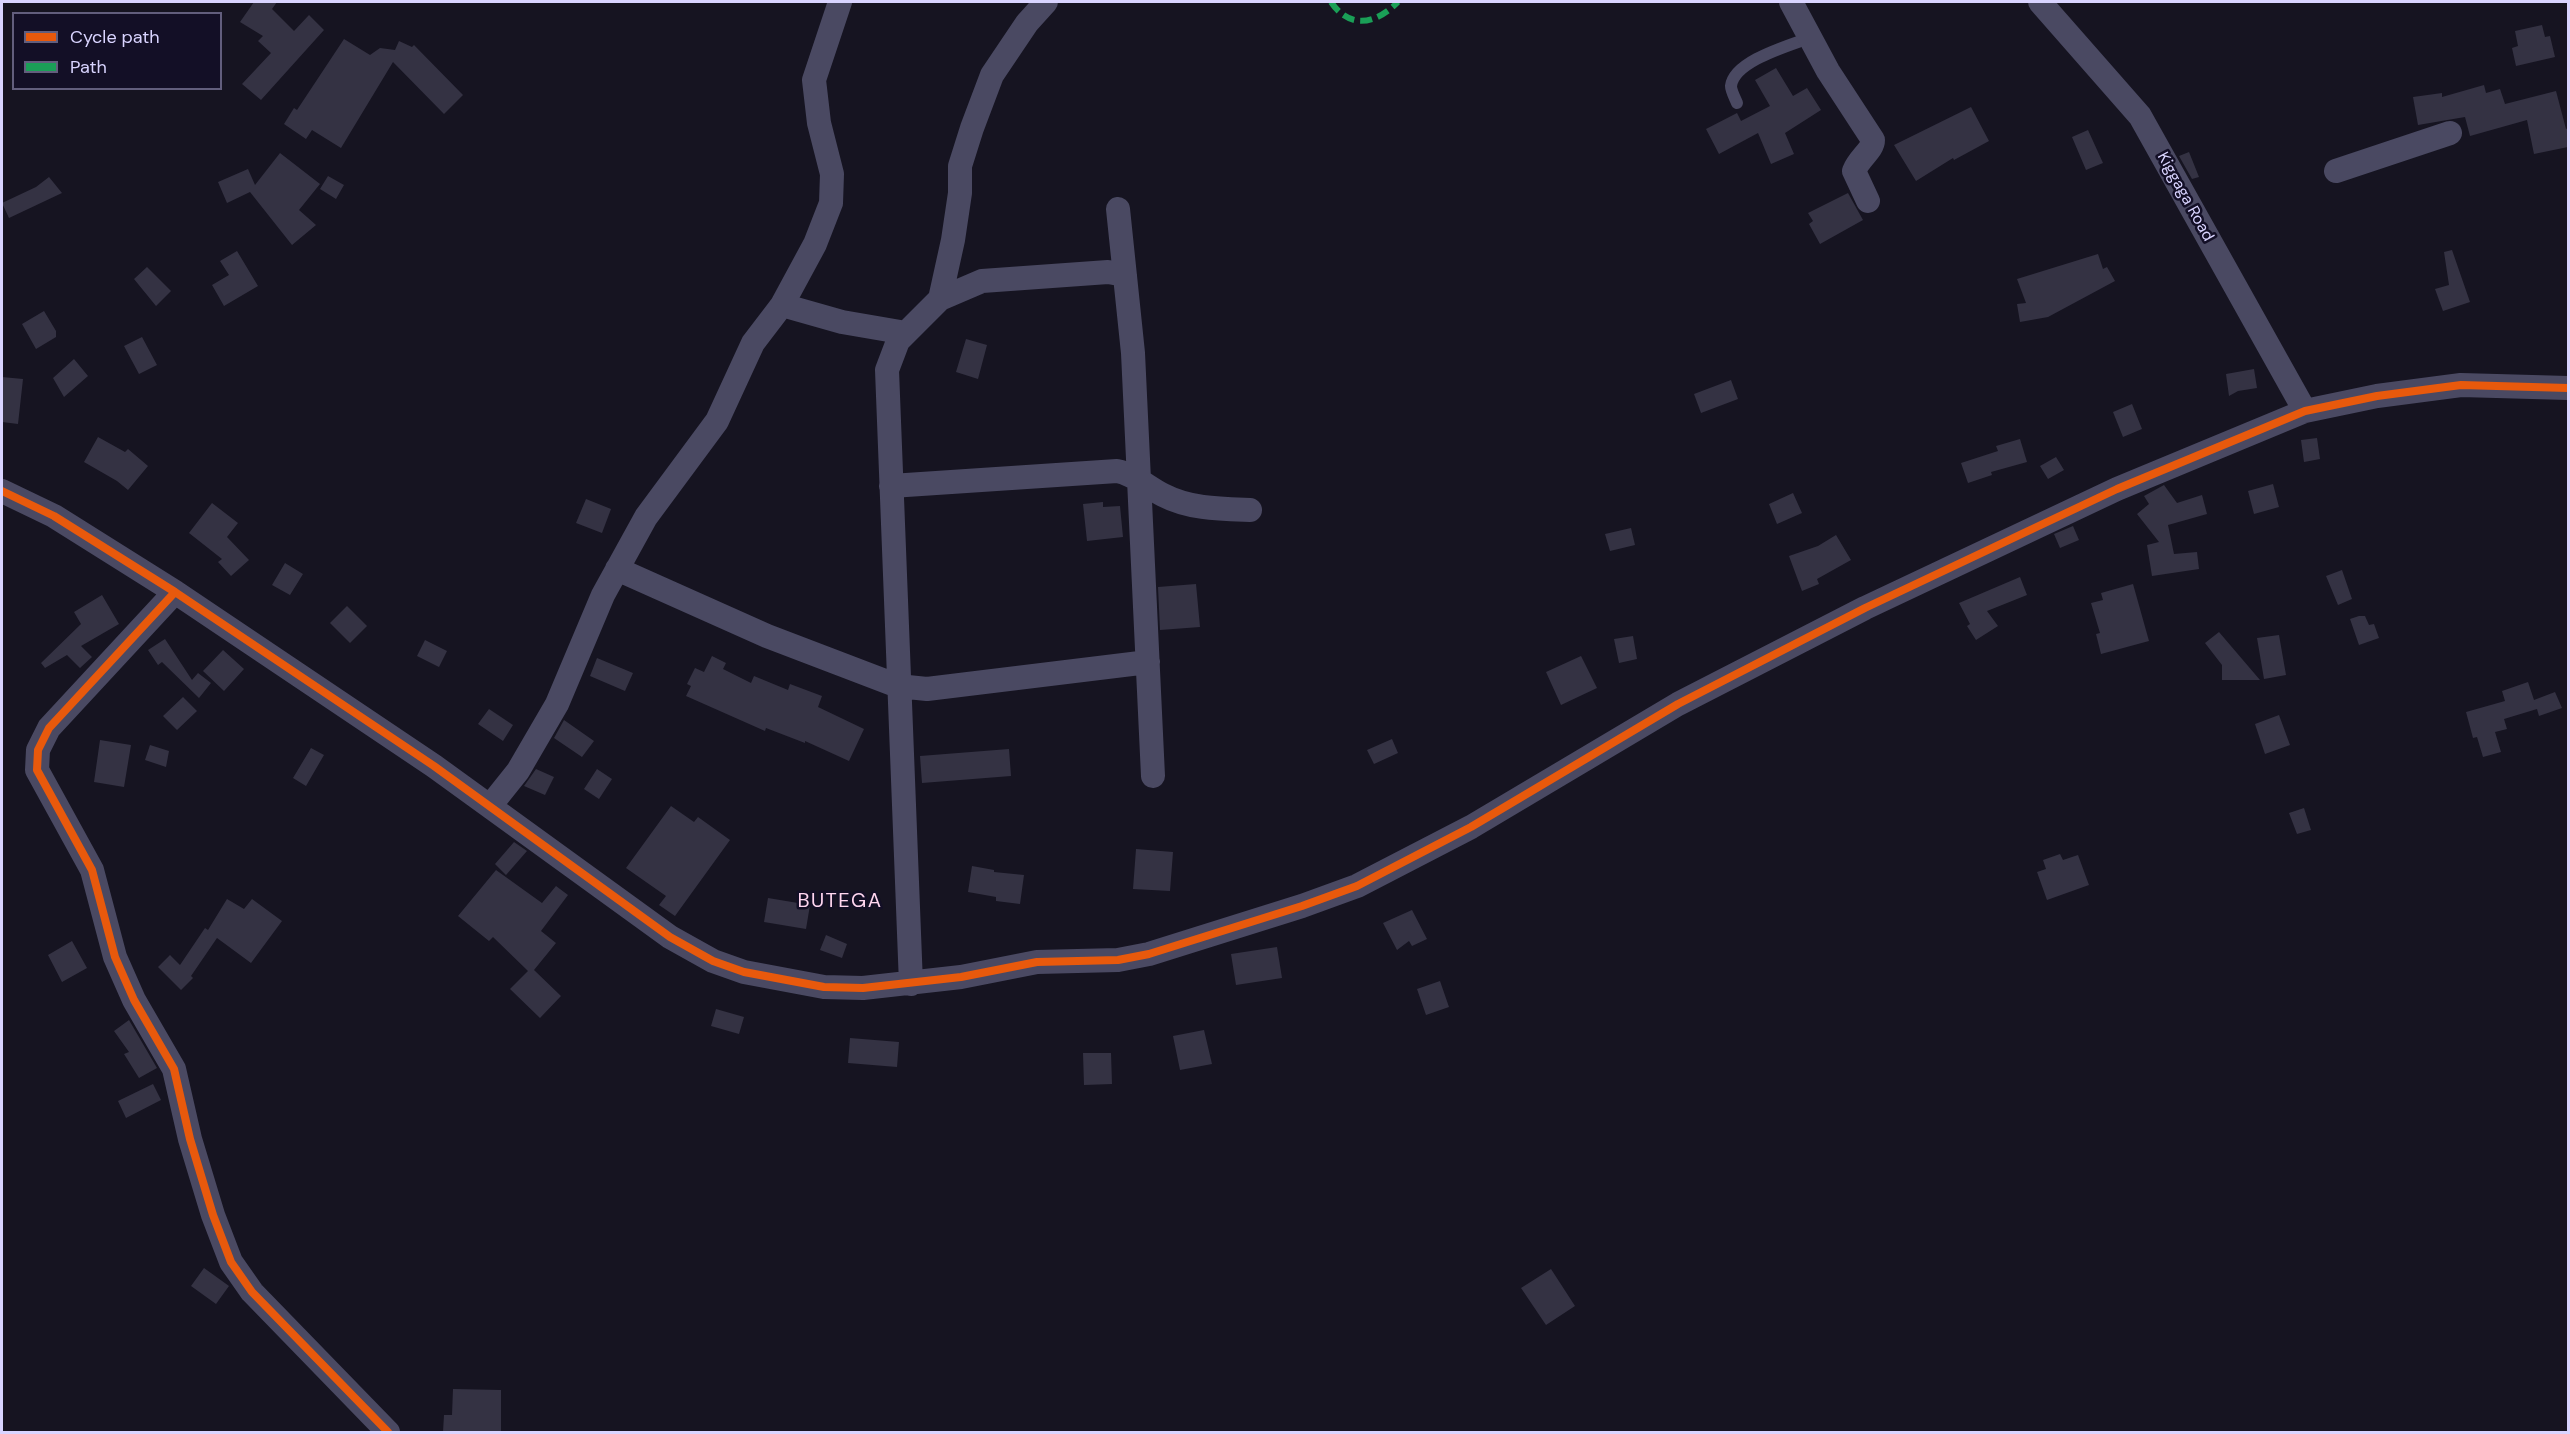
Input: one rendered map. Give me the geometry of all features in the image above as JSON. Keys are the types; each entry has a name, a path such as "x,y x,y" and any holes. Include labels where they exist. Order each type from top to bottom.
{"street":[{"path":"490,806 518,771 557,704 603,595 646,517 717,421 753,343 782,305 815,244 831,203 832,174 819,123 814,80 840,2"},
{"path":"940,299 953,240 960,193 960,166 972,128 992,75 1028,23 1046,2"},
{"path":"1791,2 1809,38 1873,140 1871,149 1860,158 1854,171 1868,201"},
{"name":"Kiggaga Road","path":"2040,2 2140,116 2305,411"},
{"path":"2336,171 2450,133"},
{"path":"1118,209 1133,353 1153,776"},
{"path":"911,984 887,370 898,340 940,299 982,281 1108,273 1125,275"},
{"path":"782,305 842,322 906,333"},
{"path":"2,491 54,516 175,592 490,806 670,937 712,960 744,972 824,987 863,988 961,977 1037,962 1118,960 1149,954 1302,906 1357,886 1471,827 1678,704 1752,664 2117,489 2305,411 2377,396 2461,385 2568,388"},
{"path":"891,486 1117,471 1129,473 1164,496 1199,508 1250,510"},
{"path":"617,569 767,636 898,686 927,688 1148,662"},
{"path":"175,592 49,728 38,750 37,770 92,870 115,957 134,1000 174,1069 203,1182 231,1262 252,1292 388,1432"}],"lane":[{"path":"1737,104 1731,88 1734,76 1752,61 1809,38"}],"building":[{"path":"254,2 277,2 272,9 294,31 309,15 324,30 261,100 242,84 271,53 258,41 263,36 240,22"},
{"path":"2542,25 2545,37 2550,36 2555,57 2516,66 2512,48 2518,46 2515,31"},
{"path":"344,39 370,55 380,48 395,50 399,41 412,47 414,45 463,95 444,114 393,62 341,148 312,130 306,139 284,124 294,108 297,110"},
{"path":"1776,68 1793,96 1807,88 1821,110 1785,133 1794,154 1771,164 1758,133 1719,154 1706,129 1737,113 1741,121 1770,106 1755,80"},
{"path":"2484,85 2486,93 2500,89 2505,104 2556,91 2566,129 2568,128 2568,147 2534,154 2527,120 2470,136 2465,117 2418,125 2413,97 2442,93 2442,97"},
{"path":"1971,107 1989,141 1954,160 1953,158 1916,181 1894,145"},
{"path":"2088,130 2103,163 2086,170 2072,137"},
{"path":"2189,152 2199,177 2192,179 2179,156"},
{"path":"280,153 320,184 299,210 316,225 292,245 250,192 227,203 218,182 248,169 255,185"},
{"path":"328,176 344,185 336,199 320,189"},
{"path":"49,177 62,193 9,218 2,203 36,187"},
{"path":"1848,193 1863,220 1820,244 1809,224 1813,221 1808,213"},
{"path":"2452,250 2470,302 2443,311 2435,289 2449,285 2444,252"},
{"path":"237,251 258,286 224,306 212,285 229,275 220,261"},
{"path":"2098,254 2103,269 2107,267 2115,281 2048,317 2020,322 2017,304 2026,303 2017,279"},
{"path":"147,267 171,291 156,306 134,279"},
{"path":"44,311 56,331 56,337 36,349 22,324"},
{"path":"142,337 157,365 139,374 124,346"},
{"path":"966,339 987,345 978,379 956,372"},
{"path":"74,359 88,376 64,397 53,378"},
{"path":"2254,369 2257,388 2238,391 2229,396 2226,374"},
{"path":"2,377 23,379 18,424 2,422"},
{"path":"1731,380 1738,399 1701,413 1694,394"},
{"path":"2132,404 2142,429 2123,437 2113,412"},
{"path":"98,437 125,452 128,449 148,466 128,490 84,462"},
{"path":"2317,438 2320,459 2304,462 2301,440"},
{"path":"2020,439 2027,462 1991,472 1992,475 1968,483 1961,463 1998,451 1996,446"},
{"path":"2056,457 2064,470 2048,479 2040,466"},
{"path":"2273,484 2279,507 2254,514 2248,491"},
{"path":"2164,485 2177,503 2202,495 2207,514 2168,525 2174,554 2197,552 2199,569 2152,576 2147,545 2159,542 2137,514 2149,504 2144,496"},
{"path":"1793,493 1802,513 1777,524 1769,504"},
{"path":"586,499 611,509 602,533 576,523"},
{"path":"1103,502 1103,507 1120,506 1123,537 1087,541 1083,504"},
{"path":"212,503 238,523 227,537 249,560 231,576 218,562 222,559 189,533"},
{"path":"2073,526 2079,540 2060,548 2054,534"},
{"path":"1631,528 1635,545 1610,551 1605,534"},
{"path":"1836,535 1851,560 1817,579 1819,584 1802,591 1789,556 1818,546"},
{"path":"285,563 303,574 290,595 272,585"},
{"path":"2342,570 2352,599 2338,605 2326,576"},
{"path":"2020,577 2027,595 1987,611 1998,626 1976,640 1967,626 1970,624 1959,603"},
{"path":"1196,584 1200,627 1160,630 1158,587"},
{"path":"2133,584 2149,641 2101,654 2096,634 2100,633 2091,603 2103,600 2101,593"},
{"path":"102,595 119,624 81,646 92,657 80,668 67,655 45,668 41,663 81,624 74,612"},
{"path":"347,606 367,626 350,643 330,623"},
{"path":"2365,616 2369,625 2374,624 2379,638 2359,645 2350,619"},
{"path":"2219,632 2260,680 2222,680 2222,665 2205,643"},
{"path":"2279,635 2286,675 2264,679 2257,638"},
{"path":"1633,636 1637,659 1619,663 1614,639"},
{"path":"165,639 192,680 198,673 211,683 199,698 162,662 158,665 148,650"},
{"path":"425,640 447,651 439,667 417,656"},
{"path":"223,650 244,669 224,691 203,671"},
{"path":"712,656 726,663 723,669 751,683 754,676 788,690 790,684 822,696 818,707 864,729 849,761 805,741 805,743 766,728 765,731 686,696 691,686 687,684 695,668 704,672"},
{"path":"1581,656 1597,688 1561,705 1546,672"},
{"path":"597,658 633,673 625,691 590,676"},
{"path":"2528,682 2534,700 2555,692 2562,708 2539,716 2537,709 2504,719 2507,729 2495,732 2501,752 2483,757 2477,737 2473,738 2466,712 2505,701 2502,691"},
{"path":"183,697 197,711 177,730 163,716"},
{"path":"489,709 513,725 503,741 478,724"},
{"path":"2279,715 2290,745 2265,754 2255,724"},
{"path":"564,720 594,741 582,757 554,738"},
{"path":"1392,739 1398,753 1374,764 1367,750"},
{"path":"100,740 131,745 124,787 94,782"},
{"path":"150,745 169,751 166,767 145,760"},
{"path":"311,748 324,755 306,786 293,778"},
{"path":"1009,749 1011,776 922,783 920,756"},
{"path":"536,769 554,777 545,795 524,786"},
{"path":"597,769 612,779 599,799 584,789"},
{"path":"671,806 694,822 698,817 730,840 675,916 659,905 666,896 626,868"},
{"path":"2304,808 2311,830 2297,834 2289,813"},
{"path":"514,842 527,851 506,875 495,864"},
{"path":"1136,849 1173,852 1170,891 1133,889"},
{"path":"2060,854 2063,860 2078,855 2089,885 2047,900 2037,872 2046,869 2043,860"},
{"path":"972,866 994,870 994,872 1024,875 1020,904 996,901 996,897 968,892"},
{"path":"496,870 542,903 556,886 568,895 541,931 556,943 534,970 561,996 540,1018 510,989 528,971 493,937 489,941 458,916"},
{"path":"768,898 810,905 806,929 764,922"},
{"path":"227,899 244,909 252,899 282,921 251,963 217,938 191,976 193,978 181,990 158,967 170,955 180,965 205,928 208,930"},
{"path":"1412,910 1427,939 1412,946 1409,941 1397,950 1383,923"},
{"path":"826,935 847,944 842,958 820,950"},
{"path":"72,941 87,968 62,982 48,955"},
{"path":"1277,947 1282,978 1236,985 1231,954"},
{"path":"1440,981 1449,1007 1426,1015 1417,989"},
{"path":"716,1009 744,1017 739,1034 711,1026"},
{"path":"129,1020 157,1068 139,1078 124,1054 129,1052 114,1031"},
{"path":"1204,1030 1212,1064 1180,1070 1173,1036"},
{"path":"850,1038 899,1042 897,1067 848,1063"},
{"path":"1083,1053 1111,1053 1112,1084 1084,1085"},
{"path":"153,1084 161,1100 126,1118 118,1101"},
{"path":"204,1268 229,1286 216,1304 191,1286"},
{"path":"1551,1269 1575,1306 1546,1325 1521,1288"},
{"path":"453,1389 501,1390 501,1432 443,1432 444,1415 452,1415"}],"marked path":[{"path":"1331,2 1346,17 1363,21 1381,15 1398,2"}],"cycle path":[{"path":"2,491 54,516 175,592 434,766 670,937 713,961 744,972 824,987 863,988 961,977 1037,962 1118,960 1149,954 1302,906 1357,886 1471,827 1678,704 1865,608 2117,489 2305,411 2377,396 2461,385 2568,388"},
{"path":"175,592 49,728 38,750 37,770 92,870 115,957 134,1000 174,1069 190,1139 213,1215 231,1262 252,1292 388,1432"}],"district":[{"name":"BUTEGA","path":"840,902"}]}
